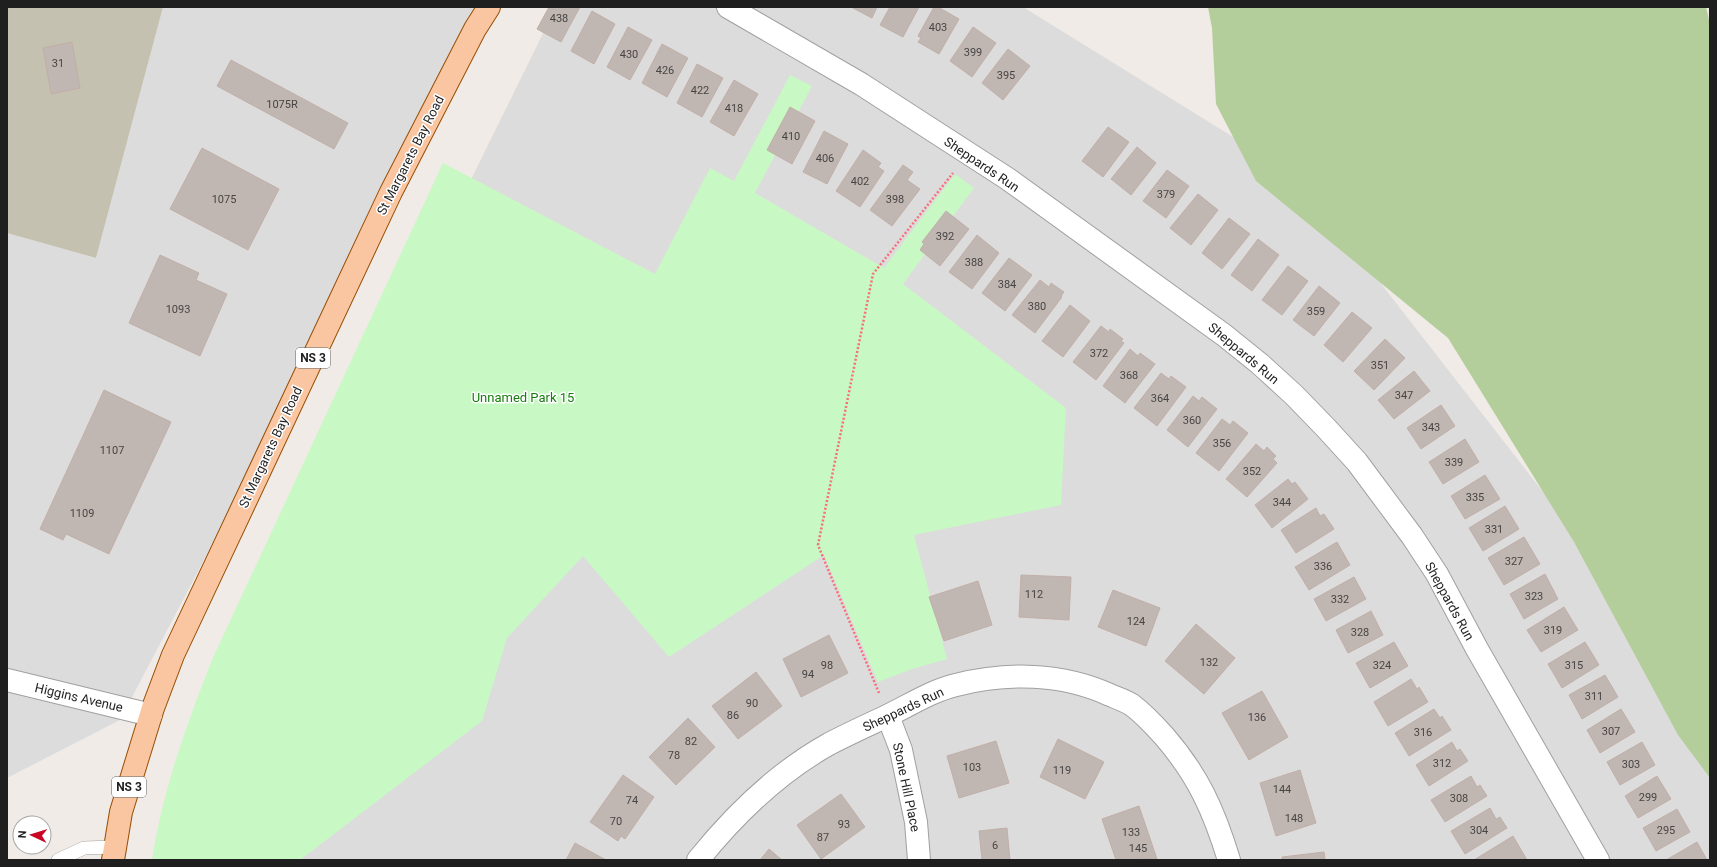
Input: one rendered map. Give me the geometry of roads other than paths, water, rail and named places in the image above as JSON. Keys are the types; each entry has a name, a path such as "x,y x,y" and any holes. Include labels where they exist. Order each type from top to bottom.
{"main road":[{"name":"St Margarets Bay Road","path":"113,853 121,812 151,715 173,655 391,192 471,36 488,7"}],"street":[{"name":"Sheppards Run","path":"728,7 861,84 1008,180 1224,335 1260,364 1326,428 1385,498 1437,574 1477,649 1598,860"},
{"name":"Sheppards Run","path":"698,860 738,814 790,770 827,745 888,716 920,698 954,685 990,678 1027,676 1063,680 1098,690 1132,705 1153,724 1181,756 1204,793 1218,825 1229,860"},
{"name":"Higgins Avenue","path":"7,680 151,715"},
{"name":"Stone Hill Place","path":"888,716 901,750 915,814 919,860"}],"lane":[{"path":"58,860 84,848 113,853"}],"park label":[{"name":"Unnamed Park 15","path":"523,397"}]}
